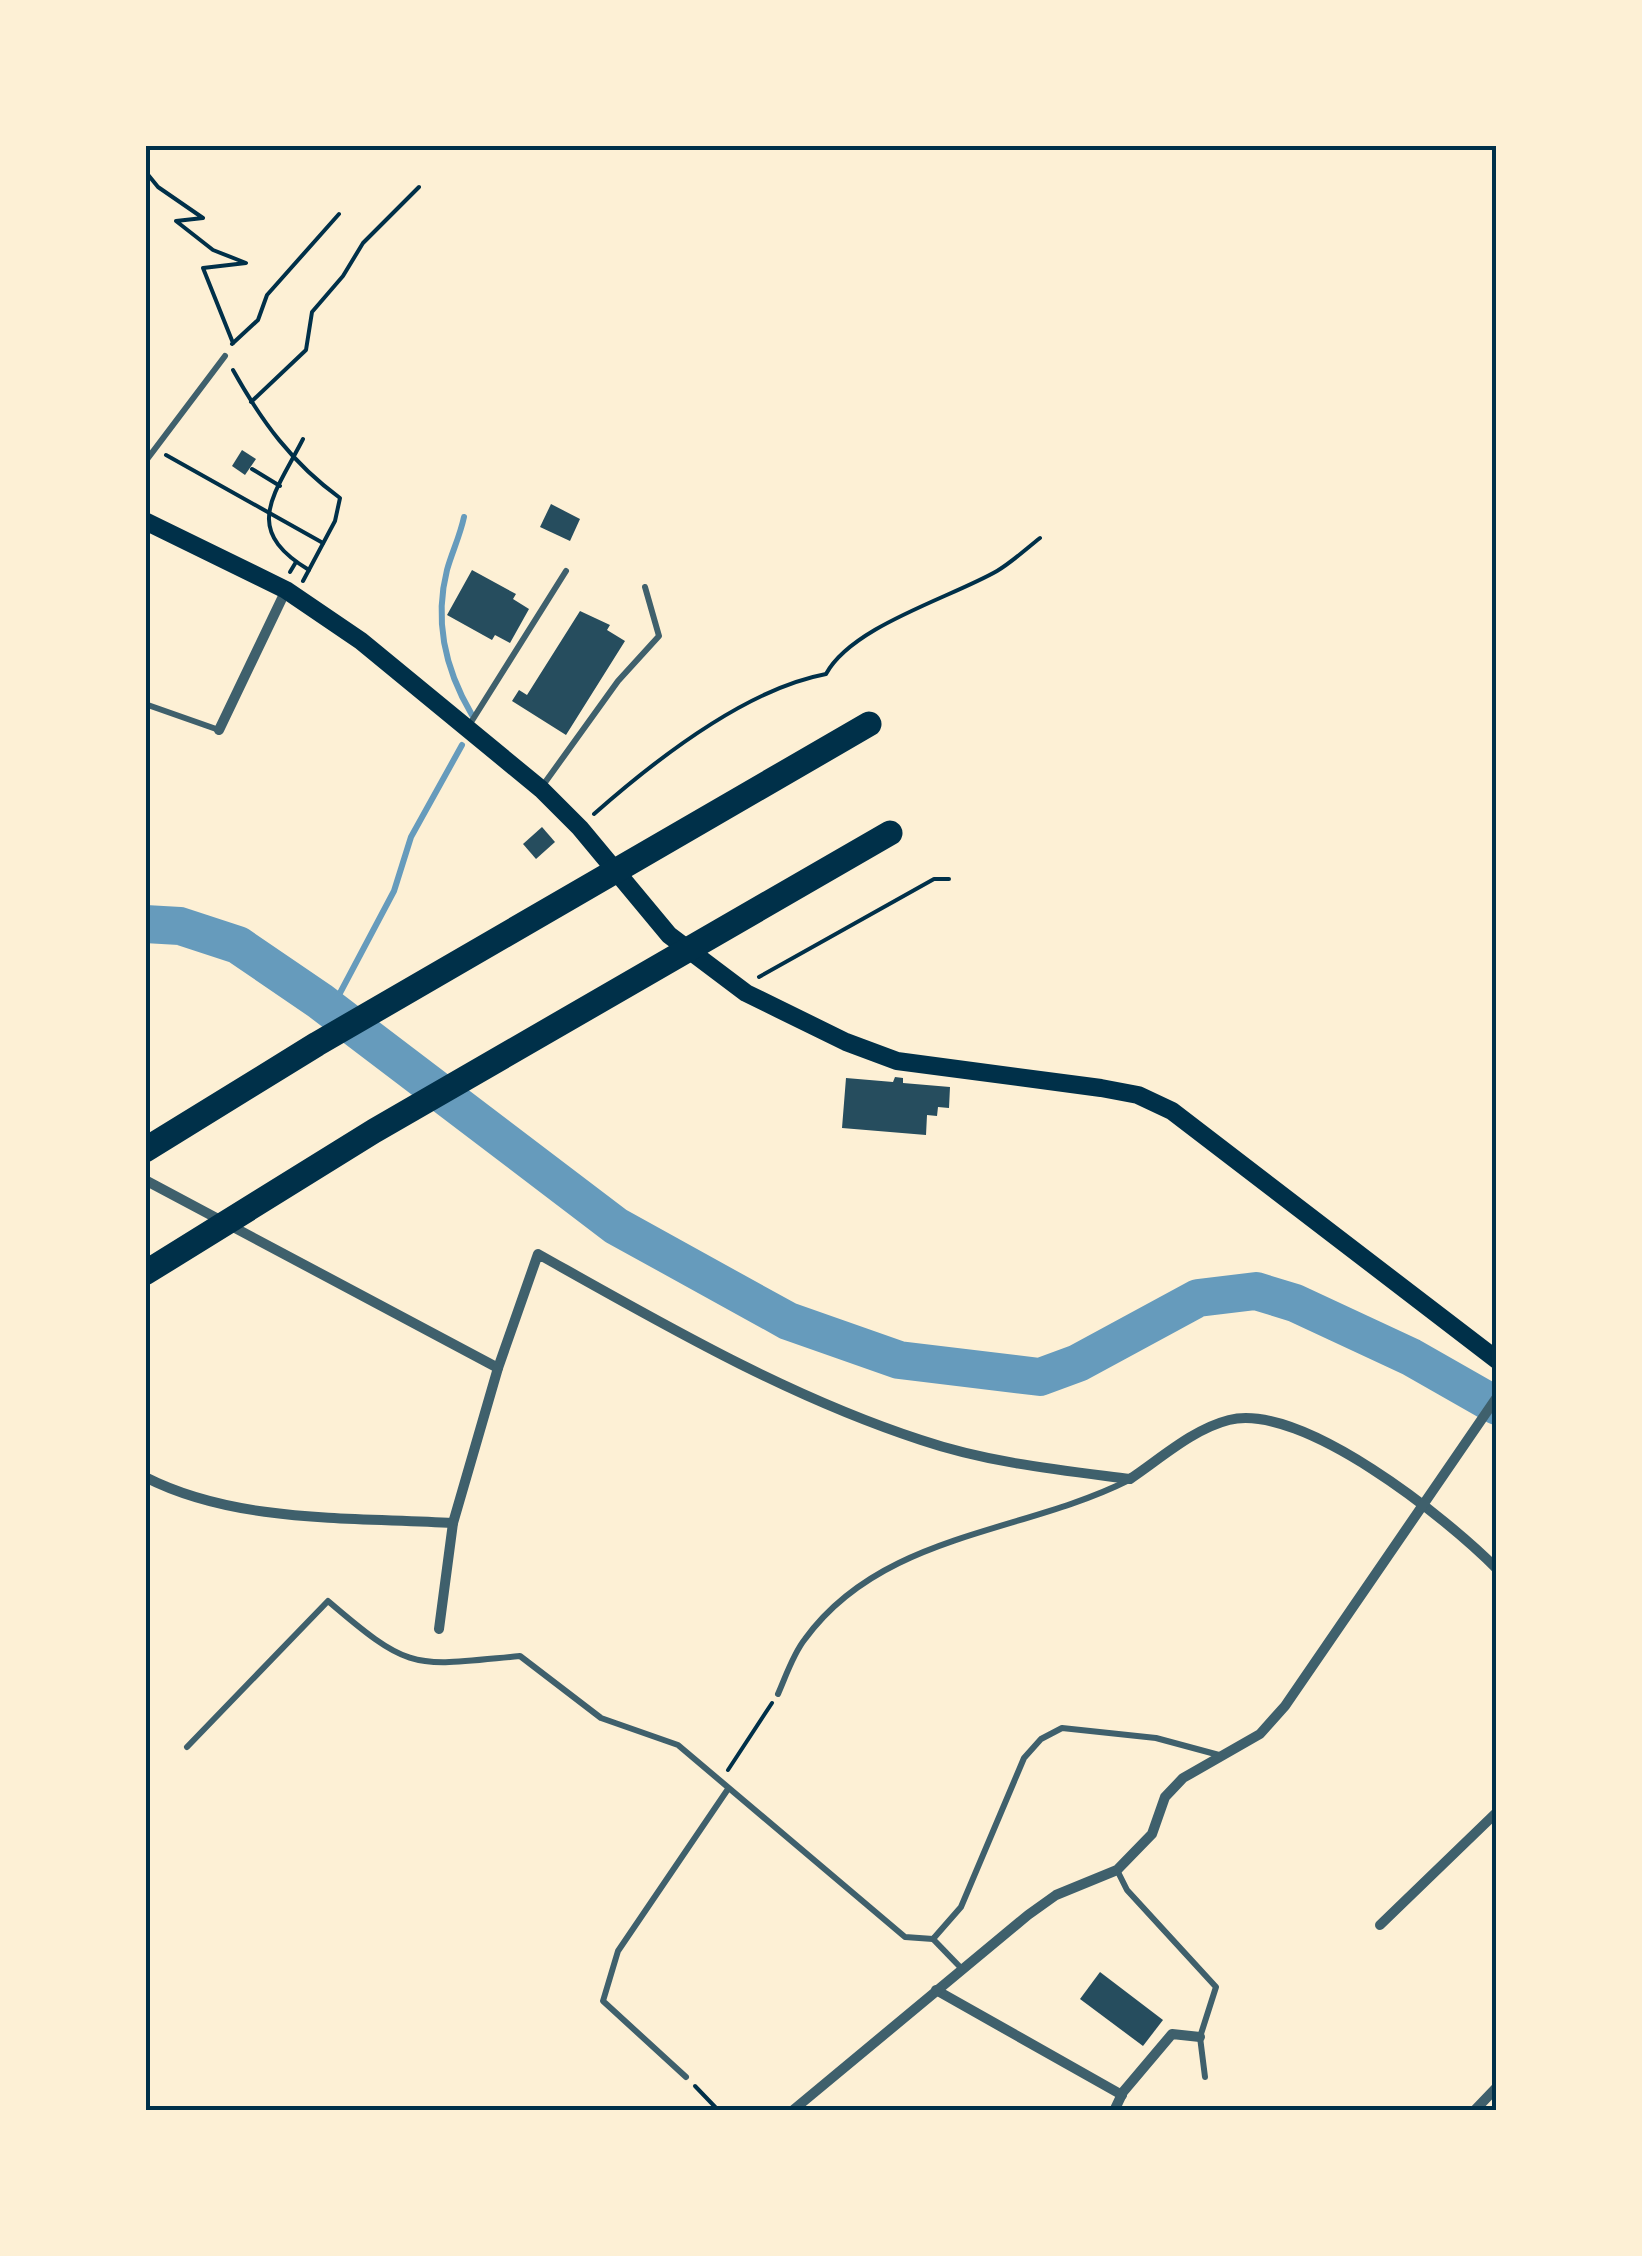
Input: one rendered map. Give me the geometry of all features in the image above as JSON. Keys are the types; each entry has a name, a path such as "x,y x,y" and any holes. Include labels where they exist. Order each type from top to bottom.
{"highway":[{"path":"145,1150 869,724"},
{"path":"145,1273 374,1132 890,833"}],"main road":[{"path":"145,520 286,590 362,640 541,789 580,828 669,935 746,993 846,1042 897,1060 1101,1088 1138,1096 1172,1112 1497,1360"}],"street":[{"path":"219,730 286,590"},
{"path":"145,1180 498,1368"},
{"path":"439,1630 453,1523 498,1368 538,1254 702,1345 920,1440 1012,1464 1130,1480 1202,1432 1246,1418 1285,1426 1333,1444 1421,1504 1497,1570"},
{"path":"792,2111 1056,1895 1117,1870 1152,1834 1166,1798 1183,1778 1260,1734 1285,1706 1497,1396"},
{"path":"145,1477 175,1492 284,1514 453,1523"},
{"path":"1380,1925 1448,1855 1497,1812"},
{"path":"936,1990 1122,2095"},
{"path":"1114,2111 1122,2095 1172,2034 1200,2036"},
{"path":"1474,2111 1497,2087"}],"lane":[{"path":"145,462 225,356"},
{"path":"468,727 566,571"},
{"path":"541,789 618,681 659,636 645,587"},
{"path":"145,704 219,730"},
{"path":"778,1694 802,1642 825,1614 862,1584 958,1536 1072,1504 1130,1480"},
{"path":"187,1748 328,1601 384,1649 408,1660 432,1664 520,1656 601,1718 678,1746 906,1937 932,1939 962,1969"},
{"path":"932,1939 960,1908 1024,1758 1041,1739 1062,1728 1156,1738 1219,1755"},
{"path":"686,2077 603,2001 618,1951 728,1789"},
{"path":"1117,1870 1127,1890 1216,1987 1200,2036 1205,2077"}],"path":[{"path":"145,170 158,187 203,218 176,221 213,250 246,263 203,268 233,343"},
{"path":"251,402 306,350 312,312 376,228 419,187"},
{"path":"302,440 293,459 280,486 267,510 274,544 309,570 335,522 340,498 293,459 251,402 225,356 258,320 266,295 339,214"},
{"path":"156,449 323,543"},
{"path":"252,469 280,486"},
{"path":"580,828 638,775 758,698 826,674 834,659 907,612 998,570 1040,538"},
{"path":"746,993 763,974 934,879 949,880"},
{"path":"720,1782 778,1694"},
{"path":"686,2077 720,2111"}],"building":[{"path":"242,450 256,459 245,475 232,466"},
{"path":"551,504 580,519 570,541 540,527"},
{"path":"472,570 516,594 513,599 529,609 510,643 495,635 492,640 447,615"},
{"path":"580,611 610,625 607,630 625,641 566,735 512,701 519,690 527,695"},
{"path":"542,827 555,842 536,859 523,844"},
{"path":"895,1077 903,1078 903,1083 950,1087 949,1108 938,1107 937,1116 927,1115 926,1135 842,1128 846,1078 893,1082"},
{"path":"1100,1972 1163,2020 1143,2046 1080,1999"}],"waterway":[{"path":"464,517 443,589 442,627 455,681 472,715"},
{"path":"331,1010 394,891 411,837 462,745"},
{"path":"145,924 180,926 238,945 320,1001 616,1226 788,1321 899,1360 1040,1377 1078,1363 1198,1298 1256,1291 1295,1303 1411,1357 1497,1406"}]}
